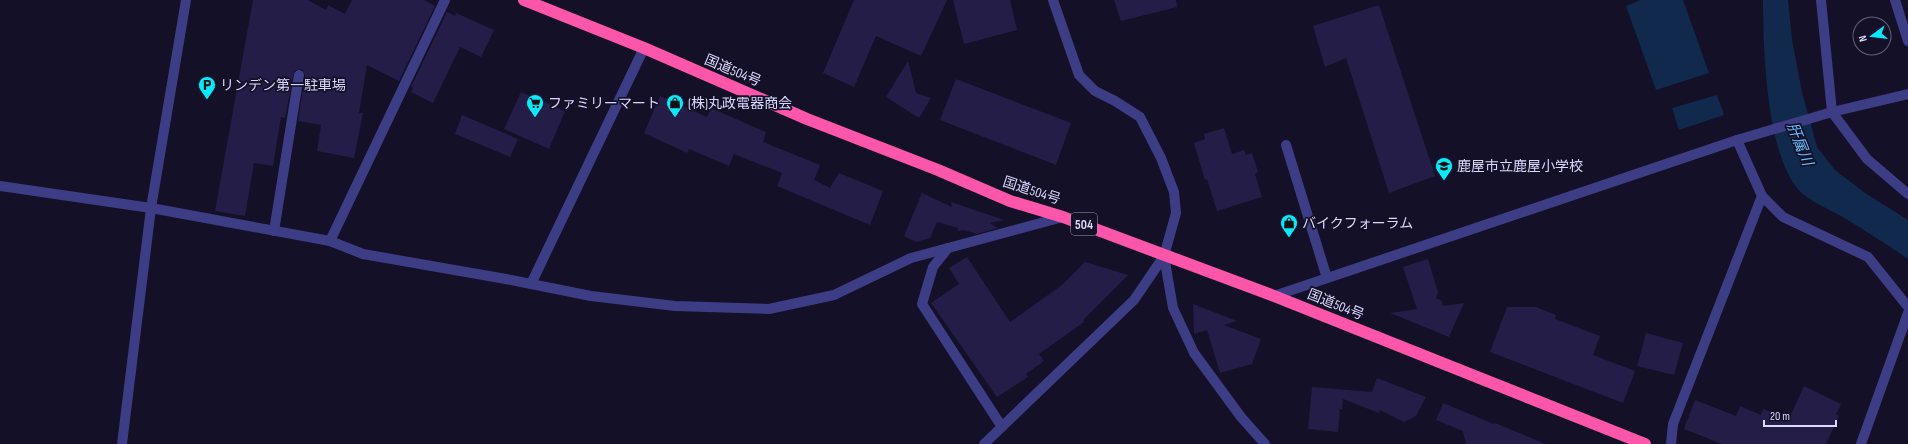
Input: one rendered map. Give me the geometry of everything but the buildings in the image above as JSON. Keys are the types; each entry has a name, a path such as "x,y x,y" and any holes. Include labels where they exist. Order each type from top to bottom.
{"highway":[{"name":"国道504号","path":"524,0 644,48 807,119 938,170 1010,201 1063,217 1274,296 1645,444"}],"street":[{"path":"122,444 151,208 186,0"},
{"path":"330,241 445,0"},
{"path":"984,444 1134,300 1164,256 1176,213 1174,192 1161,158 1140,117 1115,101 1095,91 1079,75 1053,0"},
{"path":"1821,0 1832,112 1867,159 1908,194"},
{"path":"1895,0 1908,41"},
{"path":"531,284 644,48"},
{"path":"274,231 299,76"},
{"path":"1274,296 1737,140 1832,112 1908,94"},
{"path":"1737,140 1762,196 1783,217 1868,257 1908,307"},
{"path":"1286,145 1327,278"},
{"path":"0,186 151,208 330,241 363,254 591,296 675,306 769,309 834,295 911,258 1063,217"},
{"path":"1671,444 1673,424 1762,196"},
{"path":"948,248 933,267 922,304 1002,426"},
{"path":"1164,256 1173,308 1194,353 1241,417 1265,444"},
{"path":"1861,444 1908,313"}],"water":[{"path":"1641,0 1683,0 1709,73 1656,90 1626,6"},
{"name":"肝属川","path":"1763,0 1788,0 1792,40 1802,92 1817,147 1835,170 1865,193 1908,220 1908,259 1846,219 1809,199 1791,180 1774,132 1769,104 1764,46"},
{"path":"1717,95 1724,115 1679,130 1672,108"}],"place":[{"name":"リンデン第一駐車場","path":"207,100"},
{"name":"ファミリーマート","path":"535,118"},
{"name":"(株)丸政電器商会","path":"675,118"},
{"name":"鹿屋市立鹿屋小学校","path":"1444,181"},
{"name":"バイクフォーラム","path":"1289,238"}]}
